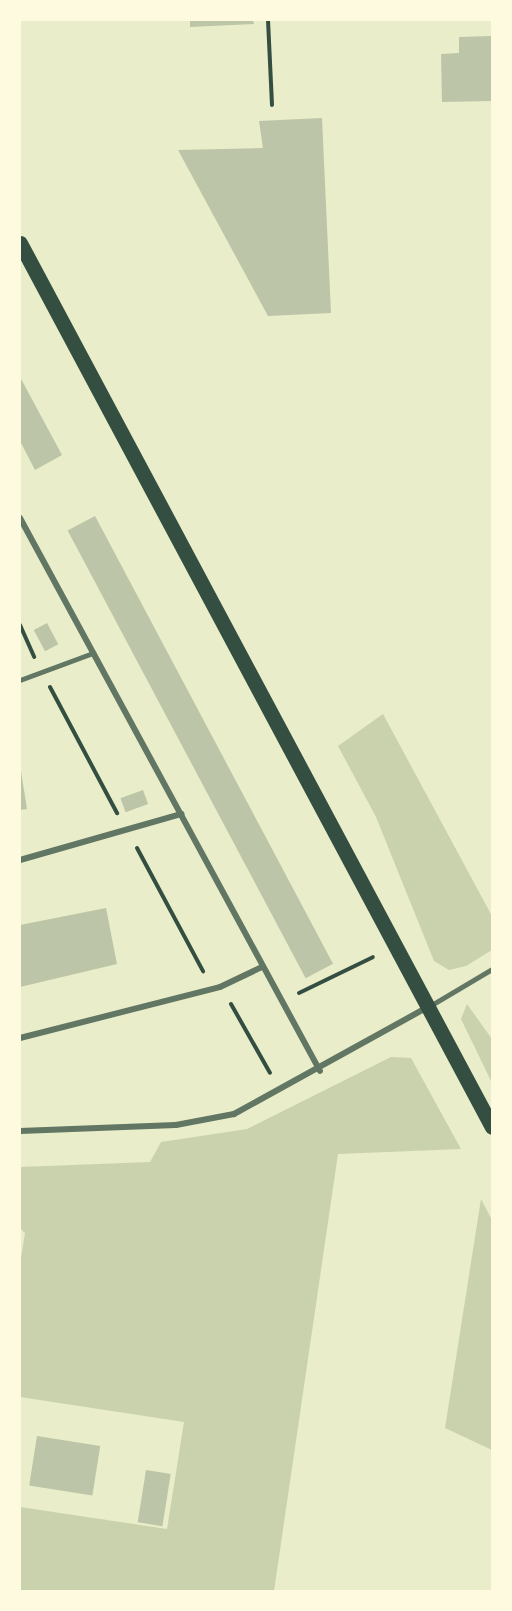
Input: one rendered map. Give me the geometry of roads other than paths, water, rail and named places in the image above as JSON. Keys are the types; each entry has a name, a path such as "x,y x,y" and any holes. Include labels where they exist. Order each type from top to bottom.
{"main road":[{"path":"20,243 492,1127"}],"street":[{"path":"20,522 182,814 262,967 320,1071"},
{"path":"20,860 182,814"},
{"path":"20,1038 220,987 262,967"},
{"path":"20,1131 207,1120 280,1091 320,1071 429,1007"}],"lane":[{"path":"20,680 93,653"},
{"path":"429,1007 492,969"}]}
